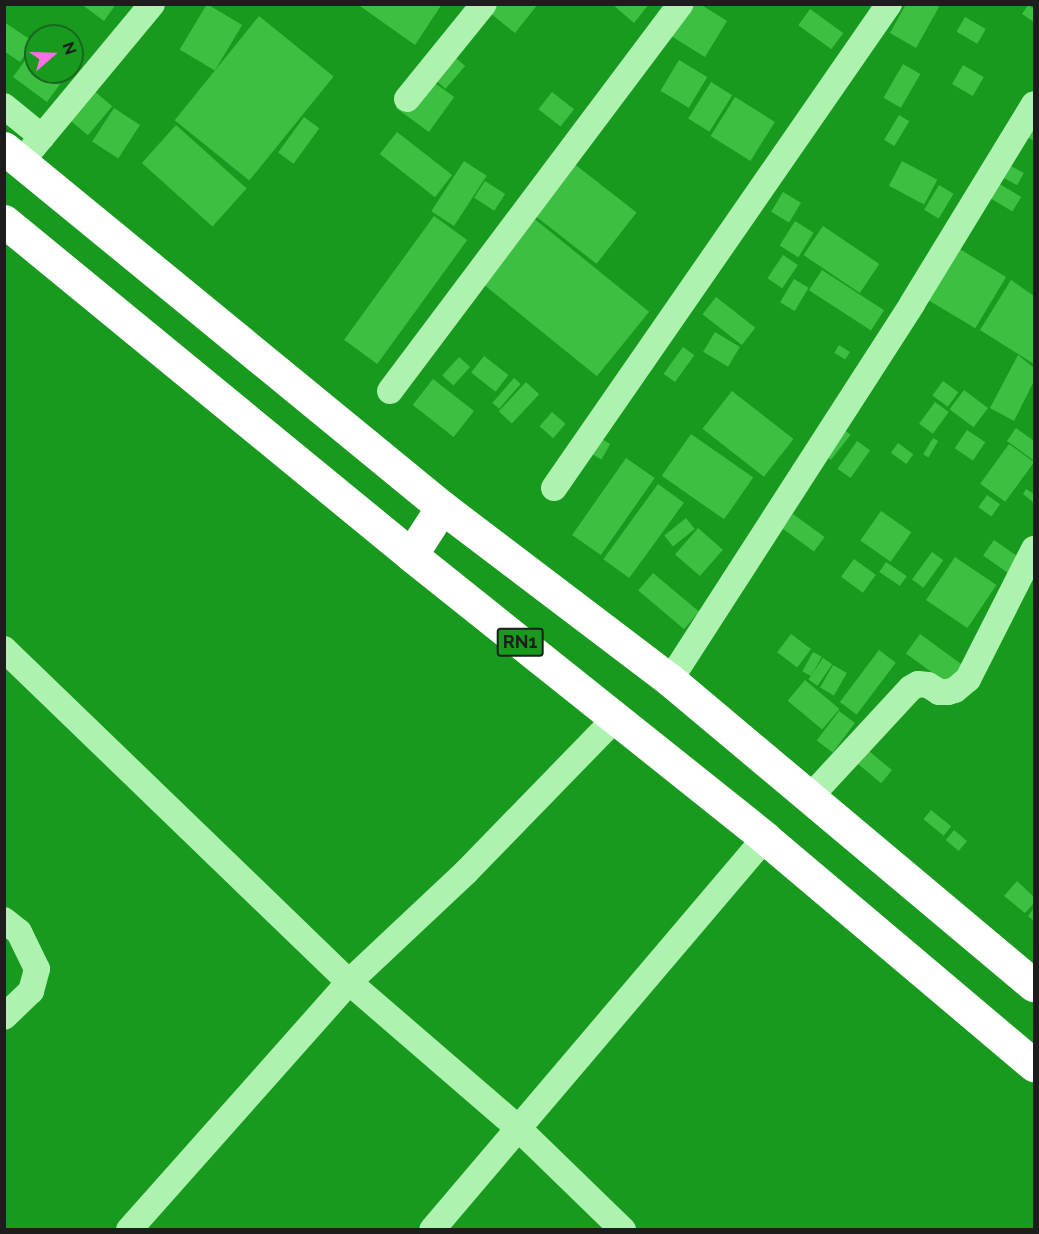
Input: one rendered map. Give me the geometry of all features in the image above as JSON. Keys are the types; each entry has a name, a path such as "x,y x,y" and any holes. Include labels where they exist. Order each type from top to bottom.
{"highway":[{"path":"13,155 442,507 670,680 1035,985"},
{"name":"RN1","path":"4,220 411,555 765,838 1035,1065"},
{"path":"411,555 442,507"}],"street":[{"path":"13,155 42,137 152,4"},
{"path":"407,99 484,4"},
{"path":"390,391 681,4"},
{"path":"554,488 889,4"},
{"path":"670,680 912,304 1035,104"},
{"path":"4,106 42,137"},
{"path":"809,798 911,688 918,684 928,685 939,692 948,692 955,690 968,679 1035,549"},
{"path":"4,649 349,982 517,1127 623,1230"},
{"path":"129,1230 349,982 466,872 615,719"},
{"path":"432,1230 517,1127 765,838"},
{"path":"4,920 19,932 37,969 31,991 4,1017"}],"building":[{"path":"81,4 116,4 104,21"},
{"path":"207,4 242,25 215,71 180,49"},
{"path":"357,4 442,4 415,45"},
{"path":"489,4 538,4 515,33 485,9"},
{"path":"612,4 649,4 634,23"},
{"path":"684,4 700,4 727,21 705,57 666,33"},
{"path":"906,4 934,4 939,7 916,48 890,33"},
{"path":"1028,5 1034,9 1034,22 1022,14"},
{"path":"810,9 843,33 831,49 798,25"},
{"path":"259,16 334,76 249,181 175,120"},
{"path":"965,17 986,29 977,44 956,32"},
{"path":"4,22 24,35 24,56 20,62 4,51"},
{"path":"441,45 465,66 445,89 421,68"},
{"path":"679,60 707,77 689,108 660,91"},
{"path":"24,62 24,84 60,84 47,102 13,77"},
{"path":"903,64 920,74 901,108 884,98"},
{"path":"963,65 984,77 973,96 952,84"},
{"path":"421,73 454,97 429,132 396,108"},
{"path":"711,82 732,95 709,132 688,118"},
{"path":"87,85 112,106 88,135 63,114"},
{"path":"552,92 574,109 561,127 538,109"},
{"path":"735,97 775,122 750,161 711,136"},
{"path":"114,108 140,125 118,158 92,142"},
{"path":"899,115 909,121 894,146 884,140"},
{"path":"304,117 319,128 294,164 278,153"},
{"path":"1034,118 1034,141 1020,133"},
{"path":"176,125 247,189 212,226 142,163"},
{"path":"397,132 452,175 435,197 380,154"},
{"path":"568,159 637,213 597,264 528,210"},
{"path":"464,161 487,176 454,226 431,211"},
{"path":"902,161 937,180 924,205 889,186"},
{"path":"1007,164 1024,173 1017,185 1000,176"},
{"path":"485,181 505,194 494,211 474,198"},
{"path":"998,183 1021,197 1012,211 989,198"},
{"path":"939,185 954,194 939,219 924,210"},
{"path":"783,192 801,203 789,223 771,212"},
{"path":"434,216 467,240 377,364 344,340"},
{"path":"531,216 649,312 597,376 479,281"},
{"path":"795,221 814,233 798,257 780,246"},
{"path":"823,226 879,264 860,293 803,255"},
{"path":"953,245 1006,277 975,328 922,296"},
{"path":"783,255 798,265 782,288 767,278"},
{"path":"822,270 884,310 871,330 809,290"},
{"path":"794,279 809,288 795,311 780,302"},
{"path":"1011,280 1034,296 1034,364 980,330"},
{"path":"716,297 755,328 742,345 702,314"},
{"path":"715,332 740,347 728,367 703,352"},
{"path":"839,345 850,352 845,360 834,353"},
{"path":"683,347 694,355 675,382 664,374"},
{"path":"1018,355 1034,368 1034,381 1014,421 990,408"},
{"path":"484,356 508,375 495,392 471,373"},
{"path":"459,357 470,367 453,386 442,376"},
{"path":"514,378 521,384 499,409 492,403"},
{"path":"433,379 474,411 454,437 413,405"},
{"path":"943,381 958,392 948,407 932,396"},
{"path":"526,382 539,394 512,424 499,411"},
{"path":"964,390 988,408 974,427 950,409"},
{"path":"732,391 793,439 764,477 702,429"},
{"path":"935,402 949,412 933,434 919,424"},
{"path":"552,412 566,424 553,438 540,426"},
{"path":"838,425 851,435 831,460 818,450"},
{"path":"1016,428 1034,441 1033,460 1007,441"},
{"path":"967,430 985,442 973,461 955,448"},
{"path":"593,434 610,444 601,460 584,450"},
{"path":"691,434 753,478 724,519 662,476"},
{"path":"933,438 938,441 928,457 923,454"},
{"path":"857,441 870,450 851,478 837,469"},
{"path":"898,443 913,454 906,464 891,453"},
{"path":"1009,444 1034,462 1005,502 980,484"},
{"path":"626,458 655,478 601,555 572,535"},
{"path":"658,484 684,503 629,578 603,559"},
{"path":"1026,489 1034,494 1034,503 1023,494"},
{"path":"987,495 1000,504 992,516 978,507"},
{"path":"881,511 911,532 891,562 860,540"},
{"path":"793,514 825,537 814,551 782,529"},
{"path":"686,518 695,529 673,547 664,536"},
{"path":"698,528 723,550 700,576 675,554"},
{"path":"994,540 1023,560 1012,576 983,556"},
{"path":"932,552 943,560 923,588 912,580"},
{"path":"955,557 996,585 967,628 926,600"},
{"path":"854,559 876,575 863,593 841,577"},
{"path":"886,562 907,576 900,586 879,572"},
{"path":"653,573 699,612 684,629 638,591"},
{"path":"791,634 811,649 797,667 777,652"},
{"path":"920,634 965,667 951,686 906,653"},
{"path":"879,650 896,663 857,715 840,702"},
{"path":"813,652 822,657 811,676 802,671"},
{"path":"823,658 832,664 818,686 808,680"},
{"path":"833,665 847,673 834,696 820,688"},
{"path":"805,680 839,709 822,730 788,701"},
{"path":"839,711 855,723 833,753 817,741"},
{"path":"869,751 892,770 881,783 858,764"},
{"path":"931,810 951,826 944,836 923,819"},
{"path":"954,830 967,841 959,851 946,840"},
{"path":"1017,881 1034,897 1034,903 1025,913 1004,896"},
{"path":"1034,908 1034,921 1028,916"}]}
